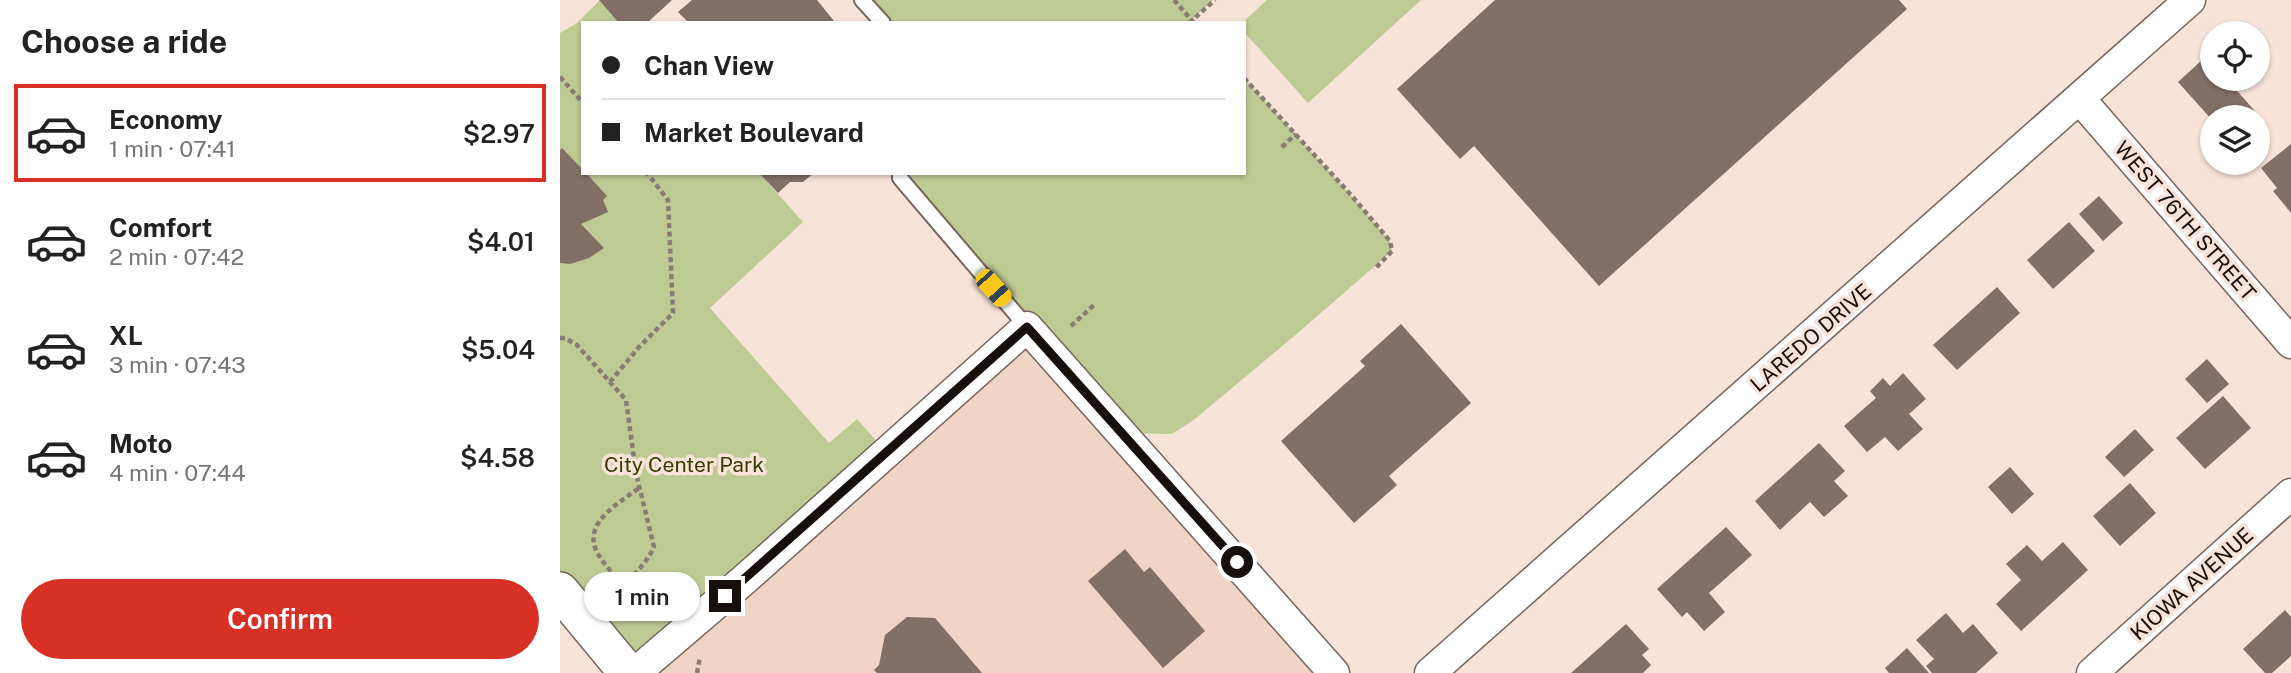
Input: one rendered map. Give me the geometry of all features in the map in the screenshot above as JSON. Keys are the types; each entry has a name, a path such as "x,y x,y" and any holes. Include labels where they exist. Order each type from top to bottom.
{"street":[{"name":"LAREDO DRIVE","path":"1430,673 2190,0"},
{"name":"WEST 76TH STREET","path":"2080,99 2291,343"},
{"path":"635,673 745,579 1027,327 1334,673"},
{"name":"KIOWA AVENUE","path":"2092,673 2291,494"},
{"path":"560,592 628,673"}],"lane":[{"path":"862,0 881,21"},
{"path":"900,175 1027,327"}],"path":[{"path":"1174,0 1190,21"},
{"path":"1192,21 1215,0"},
{"path":"560,77 581,101"},
{"path":"1246,80 1390,241 1392,251 1374,270"},
{"path":"1282,147 1296,134"},
{"path":"610,382 639,346 673,313 668,200 649,175"},
{"path":"1071,326 1094,305"},
{"path":"560,338 577,345 626,400 640,487 654,548 647,562 623,585 598,602"},
{"path":"623,585 597,553 592,534 599,520 640,487"},
{"path":"697,673 700,653"}],"shaded area":[{"path":"1027,327 1332,673 635,673"}],"green space":[{"name":"City Center Park","path":"600,0 617,21 581,21 581,175 761,175 803,222 710,308 829,443 857,419 887,453 635,673 560,594 560,33 577,23"},
{"path":"864,0 1213,0 1193,21 883,21"},
{"path":"1267,0 1421,0 1308,103 1246,34 1244,21"},
{"path":"1246,80 1351,195 1390,241 1392,251 1195,419 1172,434 1123,433 906,175 1246,175"}],"building":[{"path":"599,0 672,0 649,21 617,21"},
{"path":"692,0 817,0 834,21 687,21 678,12"},
{"path":"1495,0 1899,0 1907,9 1599,286 1474,146 1460,159 1397,89"},
{"path":"2200,62 2200,91 2237,91 2250,105 2200,107 2178,82"},
{"path":"2291,144 2291,213 2273,191 2277,188 2267,175 2270,175 2270,161"},
{"path":"562,148 581,168 581,175 588,175 607,196 603,200 608,212 581,224 604,248 589,258 570,264 560,263"},
{"path":"761,175 812,175 803,182 790,182 778,193"},
{"path":"2099,196 2123,223 2103,241 2079,214"},
{"path":"2069,222 2095,251 2053,289 2027,260"},
{"path":"1997,287 2020,313 1957,370 1933,345"},
{"path":"1401,324 1471,403 1389,476 1397,485 1354,523 1281,441 1365,366 1360,361"},
{"path":"2207,359 2229,384 2207,403 2185,379"},
{"path":"1903,373 1926,399 1909,414 1923,429 1898,451 1885,437 1867,452 1844,426 1876,398 1870,391 1883,378 1890,386"},
{"path":"2223,396 2251,428 2205,469 2176,438"},
{"path":"2135,429 2154,450 2124,477 2105,457"},
{"path":"1819,443 1845,471 1834,481 1848,496 1824,517 1810,502 1780,530 1755,501"},
{"path":"2010,467 2034,494 2012,514 1988,487"},
{"path":"2130,483 2156,513 2120,546 2093,516"},
{"path":"1726,527 1752,555 1709,593 1725,612 1704,631 1687,612 1682,617 1657,589"},
{"path":"2063,542 2088,570 2021,631 1996,604 2021,580 2006,564 2027,545 2042,561"},
{"path":"1125,549 1144,572 1150,567 1205,631 1163,668 1088,581"},
{"path":"2285,610 2291,617 2291,656 2272,673 2265,673 2243,649"},
{"path":"1946,613 1963,633 1973,624 1998,653 1976,673 1932,673 1926,666 1934,659 1916,640"},
{"path":"907,617 935,618 982,673 877,673 874,670 879,665 885,635"},
{"path":"1626,624 1649,649 1642,655 1651,665 1643,673 1571,673"},
{"path":"1907,648 1929,673 1889,673 1885,668"}],"route":[{"path":"725,596 1027,327 1237,562"}]}
